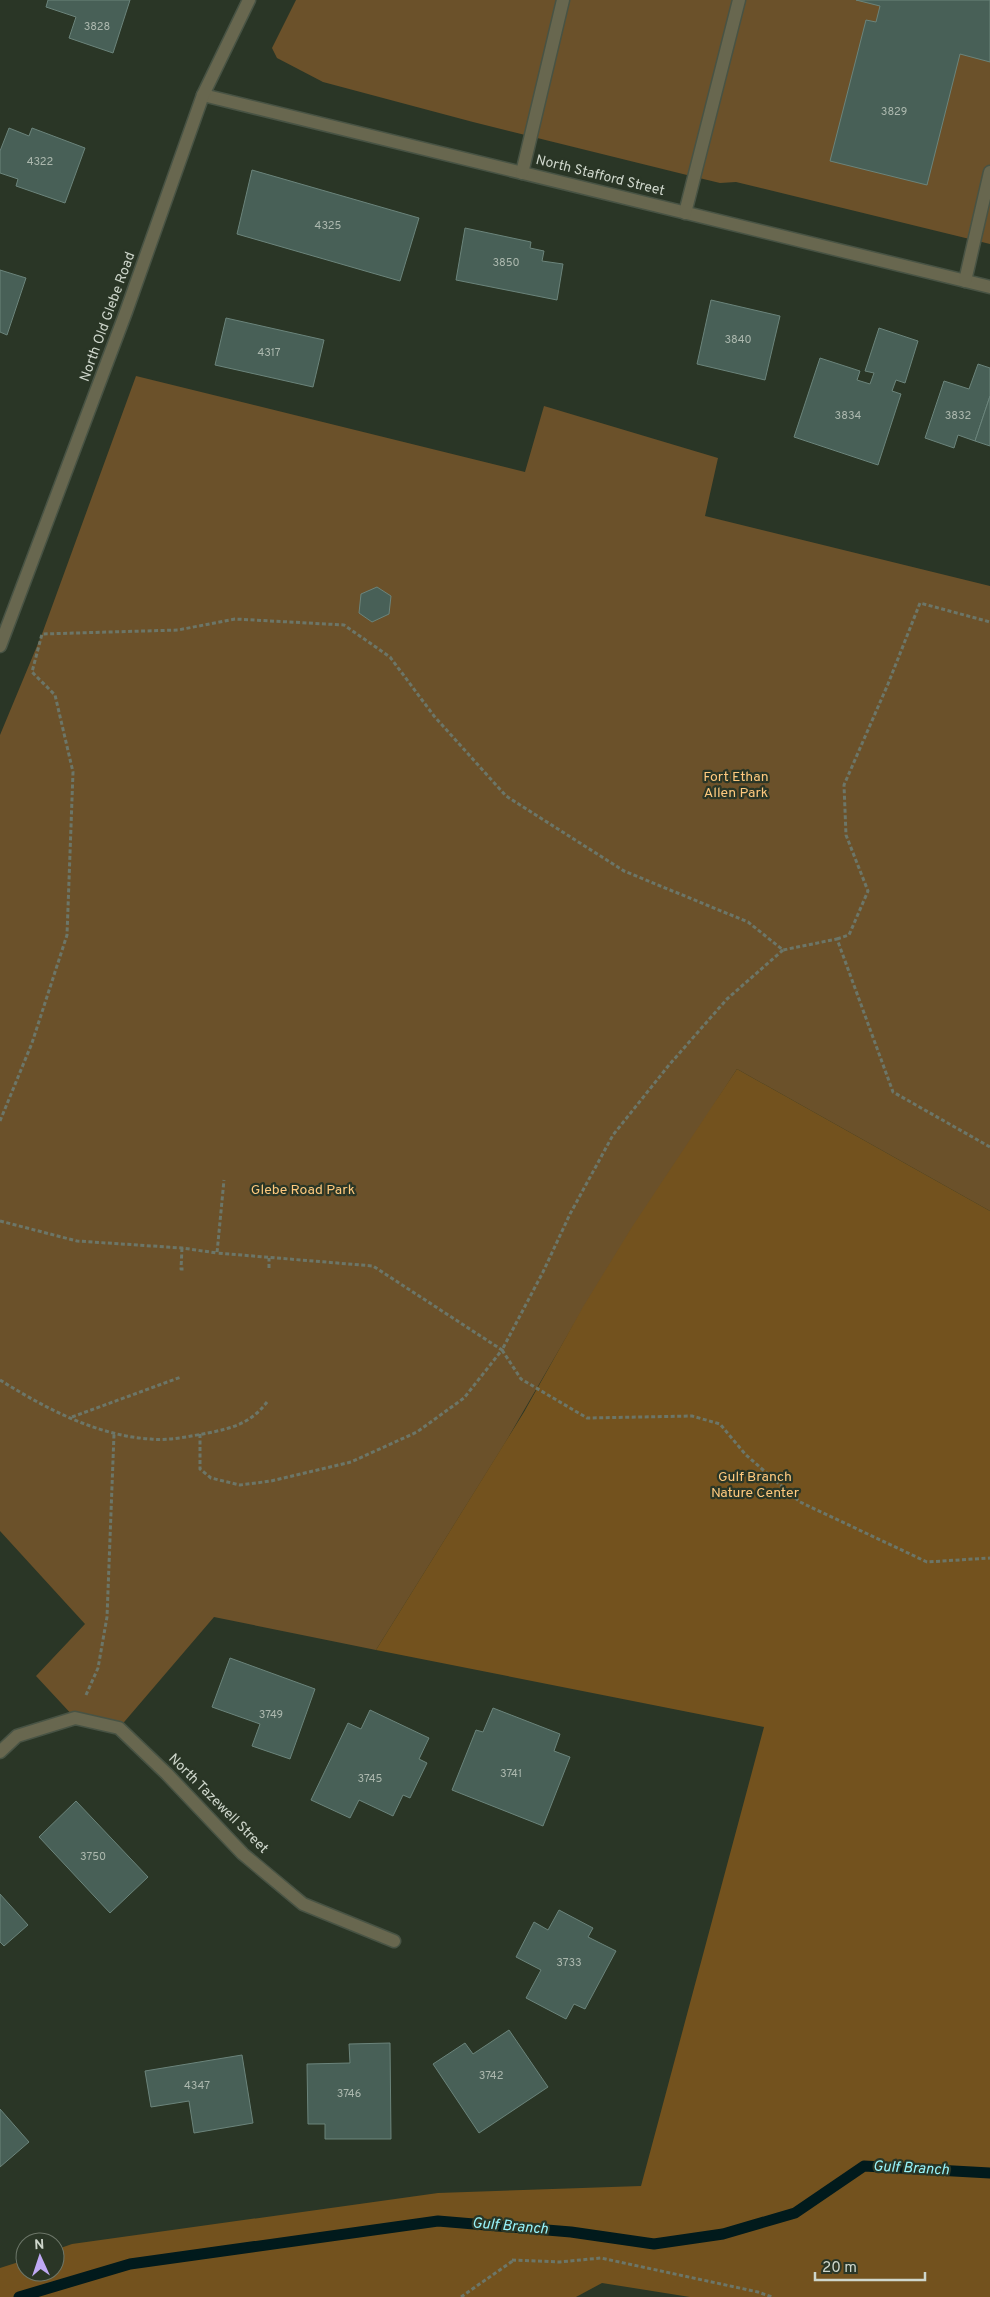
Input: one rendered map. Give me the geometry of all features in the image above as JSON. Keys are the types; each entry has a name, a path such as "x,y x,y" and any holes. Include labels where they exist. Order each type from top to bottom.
{"street":[{"name":"North Old Glebe Road","path":"0,646 126,312 203,95 249,0"},
{"path":"522,173 563,0"},
{"path":"686,213 739,0"},
{"name":"North Stafford Street","path":"203,95 990,287"},
{"path":"965,281 990,172"},
{"name":"North Tazewell Street","path":"0,1752 17,1736 75,1718 119,1728 167,1774 243,1854 303,1904 394,1941"}],"path":[{"path":"200,1434 200,1469 211,1478 240,1485 271,1481 351,1462 417,1432 464,1398 502,1350 544,1272 570,1214 613,1135 669,1065 727,999 783,950 849,935 868,891 846,835 844,785 888,684 920,603 990,622"},
{"path":"0,1121 32,1043 67,936 73,772 55,695 32,672 42,634 178,630 235,618 344,624 390,657 434,716 506,796 624,871 748,922 783,950"},
{"path":"837,939 893,1092 990,1146"},
{"path":"218,1253 224,1180"},
{"path":"0,1220 77,1240 372,1266 502,1350 521,1379 587,1418 692,1416 720,1424 746,1455 800,1502 927,1562 990,1558"},
{"path":"182,1248 181,1269 186,1269"},
{"path":"269,1268 270,1258"},
{"path":"71,1418 181,1377"},
{"path":"0,1380 37,1403 71,1418 114,1434 153,1440 235,1427 259,1413 267,1402"},
{"path":"98,1668 107,1617 114,1434"},
{"path":"461,2297 512,2260 560,2262 601,2258 758,2292 772,2297"}],"green space":[{"path":"296,0 990,0 990,244 736,182 720,183 695,177 473,122 323,82 277,58 272,48"},
{"path":"136,376 525,472 544,406 718,458 705,516 990,586 990,1211 737,1069 581,1312 505,1443 376,1650 214,1617 119,1728 75,1718 36,1676 85,1624 0,1531 0,735 42,634"},
{"name":"Gulf Branch Nature Center","path":"737,1069 990,1211 990,2297 690,2297 602,2283 576,2297 0,2297 0,2268 15,2263 15,2282 65,2282 65,2246 72,2244 438,2193 641,2186 764,1727 376,1650 524,1412 583,1307 632,1227"}],"building":[{"path":"48,0 130,0 113,53 69,38 76,17 46,7"},
{"path":"856,0 990,0 990,62 960,54 927,185 830,161 866,20 876,22 880,6"},
{"path":"9,128 29,136 32,128 85,148 65,203 16,186 18,179 0,173 0,151"},
{"path":"252,170 419,218 400,281 237,234"},
{"path":"465,228 531,242 530,248 544,251 542,261 563,264 557,300 456,280"},
{"path":"0,270 26,278 7,335 0,332"},
{"path":"711,300 780,316 765,380 697,364"},
{"path":"226,318 324,340 313,387 215,365"},
{"path":"879,328 918,341 905,383 896,380 892,391 901,394 878,465 794,437 820,358 860,371 857,380 870,384 874,373 865,371"},
{"path":"978,364 990,368 990,396 975,441 958,435 954,448 925,438 944,381 969,389"},
{"path":"990,396 990,446 975,441"},
{"path":"377,587 391,596 389,614 372,622 359,613 361,594"},
{"path":"230,1658 315,1689 290,1759 252,1746 260,1724 212,1707"},
{"path":"493,1708 560,1734 554,1751 570,1757 543,1826 452,1790 476,1730 483,1732"},
{"path":"370,1710 429,1738 419,1759 427,1763 410,1798 403,1795 393,1816 359,1800 350,1818 311,1800 348,1723 361,1729"},
{"path":"76,1801 148,1877 110,1913 39,1837"},
{"path":"0,1894 28,1925 4,1946 0,1942"},
{"path":"559,1910 593,1928 588,1937 616,1951 585,2009 574,2004 566,2019 526,1998 541,1970 516,1957 534,1922 548,1930"},
{"path":"509,2030 548,2087 479,2133 433,2064 465,2043 473,2054"},
{"path":"390,2043 391,2139 325,2139 325,2124 308,2124 307,2064 350,2063 349,2044"},
{"path":"242,2055 253,2123 194,2133 189,2101 151,2107 145,2071"},
{"path":"0,2109 29,2142 0,2167"}],"waterway":[{"name":"Gulf Branch","path":"19,2297 130,2264 438,2221 571,2232 654,2244 723,2234 795,2213 864,2166 990,2173"}],"park label":[{"name":"Fort Ethan Allen Park","path":"736,786"},
{"name":"Glebe Road Park","path":"303,1190"}]}
